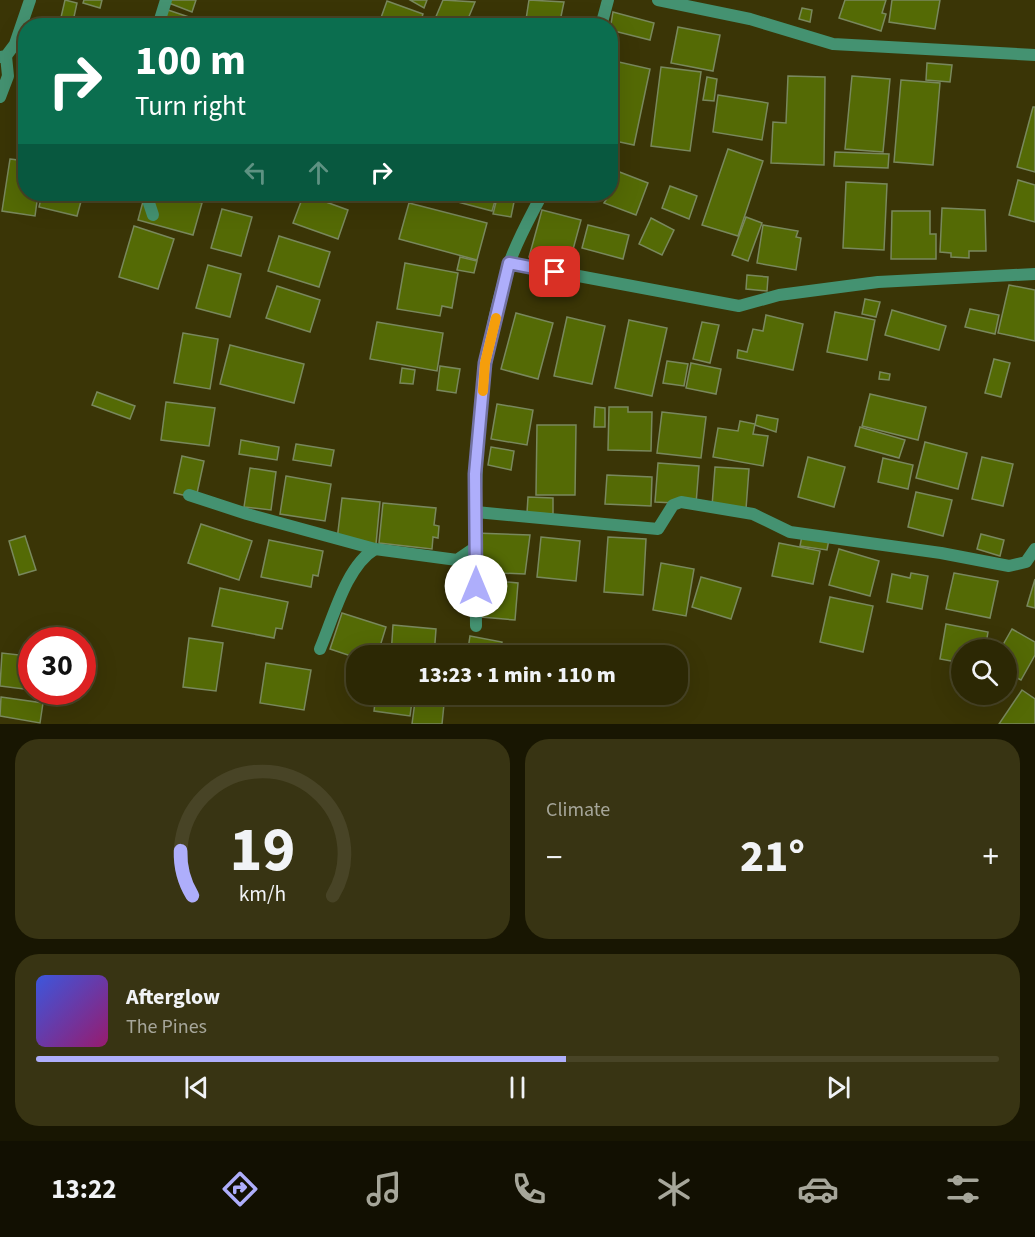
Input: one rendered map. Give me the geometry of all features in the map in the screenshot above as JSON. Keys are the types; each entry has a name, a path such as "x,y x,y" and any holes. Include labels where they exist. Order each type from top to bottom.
{"street":[{"path":"24,18 30,0"},
{"path":"160,18 166,0"},
{"path":"603,18 608,0"},
{"path":"658,0 750,19 833,44 1035,55"},
{"path":"0,97 9,76 3,56 15,44 18,35"},
{"path":"149,201 153,215"},
{"path":"476,626 475,474 485,363 509,263 539,201"},
{"path":"509,263 740,306 778,295 878,282 1032,271"},
{"path":"189,495 247,514 375,549 457,560 476,547"},
{"path":"476,512 658,529 673,505 681,502 753,514 790,532 941,553 1009,566 1026,562 1035,548"},
{"path":"320,649 354,570 363,556 375,549"}],"building":[{"path":"65,0 77,3 74,18 61,18"},
{"path":"84,0 102,0 100,8 83,3"},
{"path":"161,0 196,0 192,12"},
{"path":"410,0 427,0 424,8"},
{"path":"443,0 475,2 468,18 435,18"},
{"path":"529,0 564,2 561,18 526,18"},
{"path":"845,0 886,0 882,13 886,14 881,31 839,18"},
{"path":"892,0 940,0 935,29 889,22"},
{"path":"387,1 423,14 422,18 381,18"},
{"path":"162,8 192,18 159,18"},
{"path":"802,8 812,10 810,22 799,19"},
{"path":"613,12 654,23 650,40 618,32 618,18 612,18"},
{"path":"678,27 720,35 713,71 671,63"},
{"path":"618,62 650,69 634,145 618,142"},
{"path":"927,63 952,65 950,82 926,80"},
{"path":"661,67 701,72 690,151 651,146"},
{"path":"788,76 825,77 824,165 771,163 773,122 786,123"},
{"path":"852,76 890,79 883,152 845,149"},
{"path":"707,77 717,79 714,101 703,100"},
{"path":"901,80 940,83 933,165 894,162"},
{"path":"718,95 768,103 762,140 713,132"},
{"path":"1033,107 1035,107 1035,172 1017,167"},
{"path":"728,149 763,161 738,236 702,225"},
{"path":"835,152 889,154 888,168 834,166"},
{"path":"10,159 18,160 18,201 37,201 35,216 2,211"},
{"path":"618,171 648,183 636,215 604,203 618,201"},
{"path":"1018,180 1035,185 1035,222 1009,215"},
{"path":"846,182 887,184 884,250 843,248"},
{"path":"670,186 697,196 689,219 662,208"},
{"path":"40,201 81,201 77,216 39,207"},
{"path":"143,201 202,203 193,235 138,220"},
{"path":"301,201 323,201 348,210 338,239 293,223"},
{"path":"454,201 495,201 492,211"},
{"path":"496,201 514,202 511,217 493,214"},
{"path":"409,203 487,223 477,260 399,239"},
{"path":"942,208 985,210 986,251 969,251 969,258 951,257 951,253 940,252"},
{"path":"222,209 252,217 241,256 211,248"},
{"path":"542,210 581,220 568,268 529,257"},
{"path":"892,211 930,211 930,234 936,234 936,259 891,259"},
{"path":"746,217 762,223 748,261 732,255"},
{"path":"651,218 674,230 662,255 639,244"},
{"path":"588,225 629,235 623,259 582,248"},
{"path":"763,225 798,231 796,237 801,238 796,270 757,263"},
{"path":"134,226 174,239 158,289 119,277"},
{"path":"279,236 330,252 319,287 268,271"},
{"path":"460,257 477,261 474,273 457,270"},
{"path":"405,263 458,273 452,308 442,306 440,316 397,309"},
{"path":"208,265 241,274 230,317 196,308"},
{"path":"747,275 768,277 767,291 746,289"},
{"path":"1009,285 1035,290 1035,341 998,333"},
{"path":"277,286 320,300 310,332 266,318"},
{"path":"865,299 880,302 876,317 862,314"},
{"path":"970,309 999,315 995,334 965,327"},
{"path":"892,310 946,326 939,350 885,335"},
{"path":"835,312 875,320 867,360 827,352"},
{"path":"516,313 553,323 538,379 501,369"},
{"path":"766,315 803,324 793,370 737,358 738,350 747,352 753,329 763,331"},
{"path":"567,317 605,326 592,384 554,376"},
{"path":"629,320 667,328 652,396 615,388"},
{"path":"377,322 443,333 437,371 370,359"},
{"path":"702,322 719,325 710,363 693,359"},
{"path":"183,333 218,339 210,389 174,383"},
{"path":"230,345 304,364 294,403 220,384"},
{"path":"994,359 1010,363 1001,397 985,393"},
{"path":"667,361 688,364 684,386 663,383"},
{"path":"691,363 721,369 716,394 686,388"},
{"path":"440,366 460,369 456,393 437,390"},
{"path":"402,368 415,370 413,384 400,383"},
{"path":"880,372 890,374 889,380 879,379"},
{"path":"97,392 135,406 130,419 92,405"},
{"path":"870,394 926,407 918,440 862,426"},
{"path":"166,402 215,408 209,446 161,440"},
{"path":"497,404 533,410 527,445 491,439"},
{"path":"595,407 605,408 605,427 594,427"},
{"path":"609,407 628,407 628,412 652,412 651,451 608,450"},
{"path":"662,412 706,417 701,458 657,453"},
{"path":"757,415 778,419 776,432 755,425"},
{"path":"740,421 755,424 753,434 768,436 763,466 713,457 718,428 738,431"},
{"path":"537,425 576,425 575,495 536,495"},
{"path":"860,427 905,440 899,458 855,446"},
{"path":"241,440 279,447 277,460 239,454"},
{"path":"925,442 967,453 958,489 916,478"},
{"path":"296,444 334,450 331,466 293,460"},
{"path":"491,447 514,451 511,470 488,465"},
{"path":"182,456 204,461 196,498 174,493"},
{"path":"808,457 845,467 834,507 798,497"},
{"path":"982,457 1013,464 1003,506 972,499"},
{"path":"883,458 913,465 908,489 878,482"},
{"path":"658,463 699,466 696,504 655,502"},
{"path":"715,467 749,469 746,509 712,506"},
{"path":"250,468 276,472 271,510 244,507"},
{"path":"607,475 652,477 651,506 605,504"},
{"path":"286,476 331,484 325,521 280,514"},
{"path":"916,492 952,500 943,536 908,527"},
{"path":"528,497 553,498 553,514 527,513"},
{"path":"342,498 380,502 376,544 337,540"},
{"path":"383,503 436,508 434,525 439,526 438,538 433,537 432,549 379,543"},
{"path":"201,524 252,541 239,580 188,563"},
{"path":"803,530 830,534 827,550 800,546"},
{"path":"475,533 530,535 525,574 473,572"},
{"path":"981,534 1004,540 1000,556 977,549"},
{"path":"25,536 36,570 19,575 9,541"},
{"path":"541,537 580,541 576,581 537,577"},
{"path":"608,537 646,539 643,595 604,592"},
{"path":"269,540 323,551 318,576 313,575 311,587 261,577"},
{"path":"779,543 820,551 813,584 772,576"},
{"path":"839,549 879,561 870,596 829,585"},
{"path":"661,563 694,569 686,616 653,610"},
{"path":"911,573 928,576 922,609 887,602 892,574 910,578"},
{"path":"954,573 998,581 990,618 946,609"},
{"path":"701,577 741,588 731,619 692,607"},
{"path":"1035,579 1035,608 1027,606"},
{"path":"484,580 518,583 515,620 481,617"},
{"path":"220,588 288,602 282,629 276,628 274,638 212,626"},
{"path":"830,597 873,606 863,652 820,642"},
{"path":"342,613 386,627 380,645 346,645 346,654 330,649"},
{"path":"946,624 988,632 987,639 951,639 951,661 940,659"},
{"path":"393,625 436,629 435,645 392,645"},
{"path":"1012,629 1035,642 1035,655 1021,680 1017,678 1017,639 1006,639"},
{"path":"470,636 502,642 502,645 469,645"},
{"path":"189,638 223,643 216,691 183,687"},
{"path":"2,653 18,655 18,688 0,686"},
{"path":"266,663 311,670 304,710 260,703"},
{"path":"1022,690 1035,699 1035,724 999,724 1012,705 1017,705 1017,697"},
{"path":"1,697 18,699 18,705 43,705 40,723 0,716"},
{"path":"375,705 412,705 410,716 374,711"},
{"path":"415,705 444,705 442,724 412,724"}],"slow traffic":[{"path":"483,391 485,363 496,318"}],"route":[{"path":"476,586 475,474 485,363 509,263 555,272"}]}
